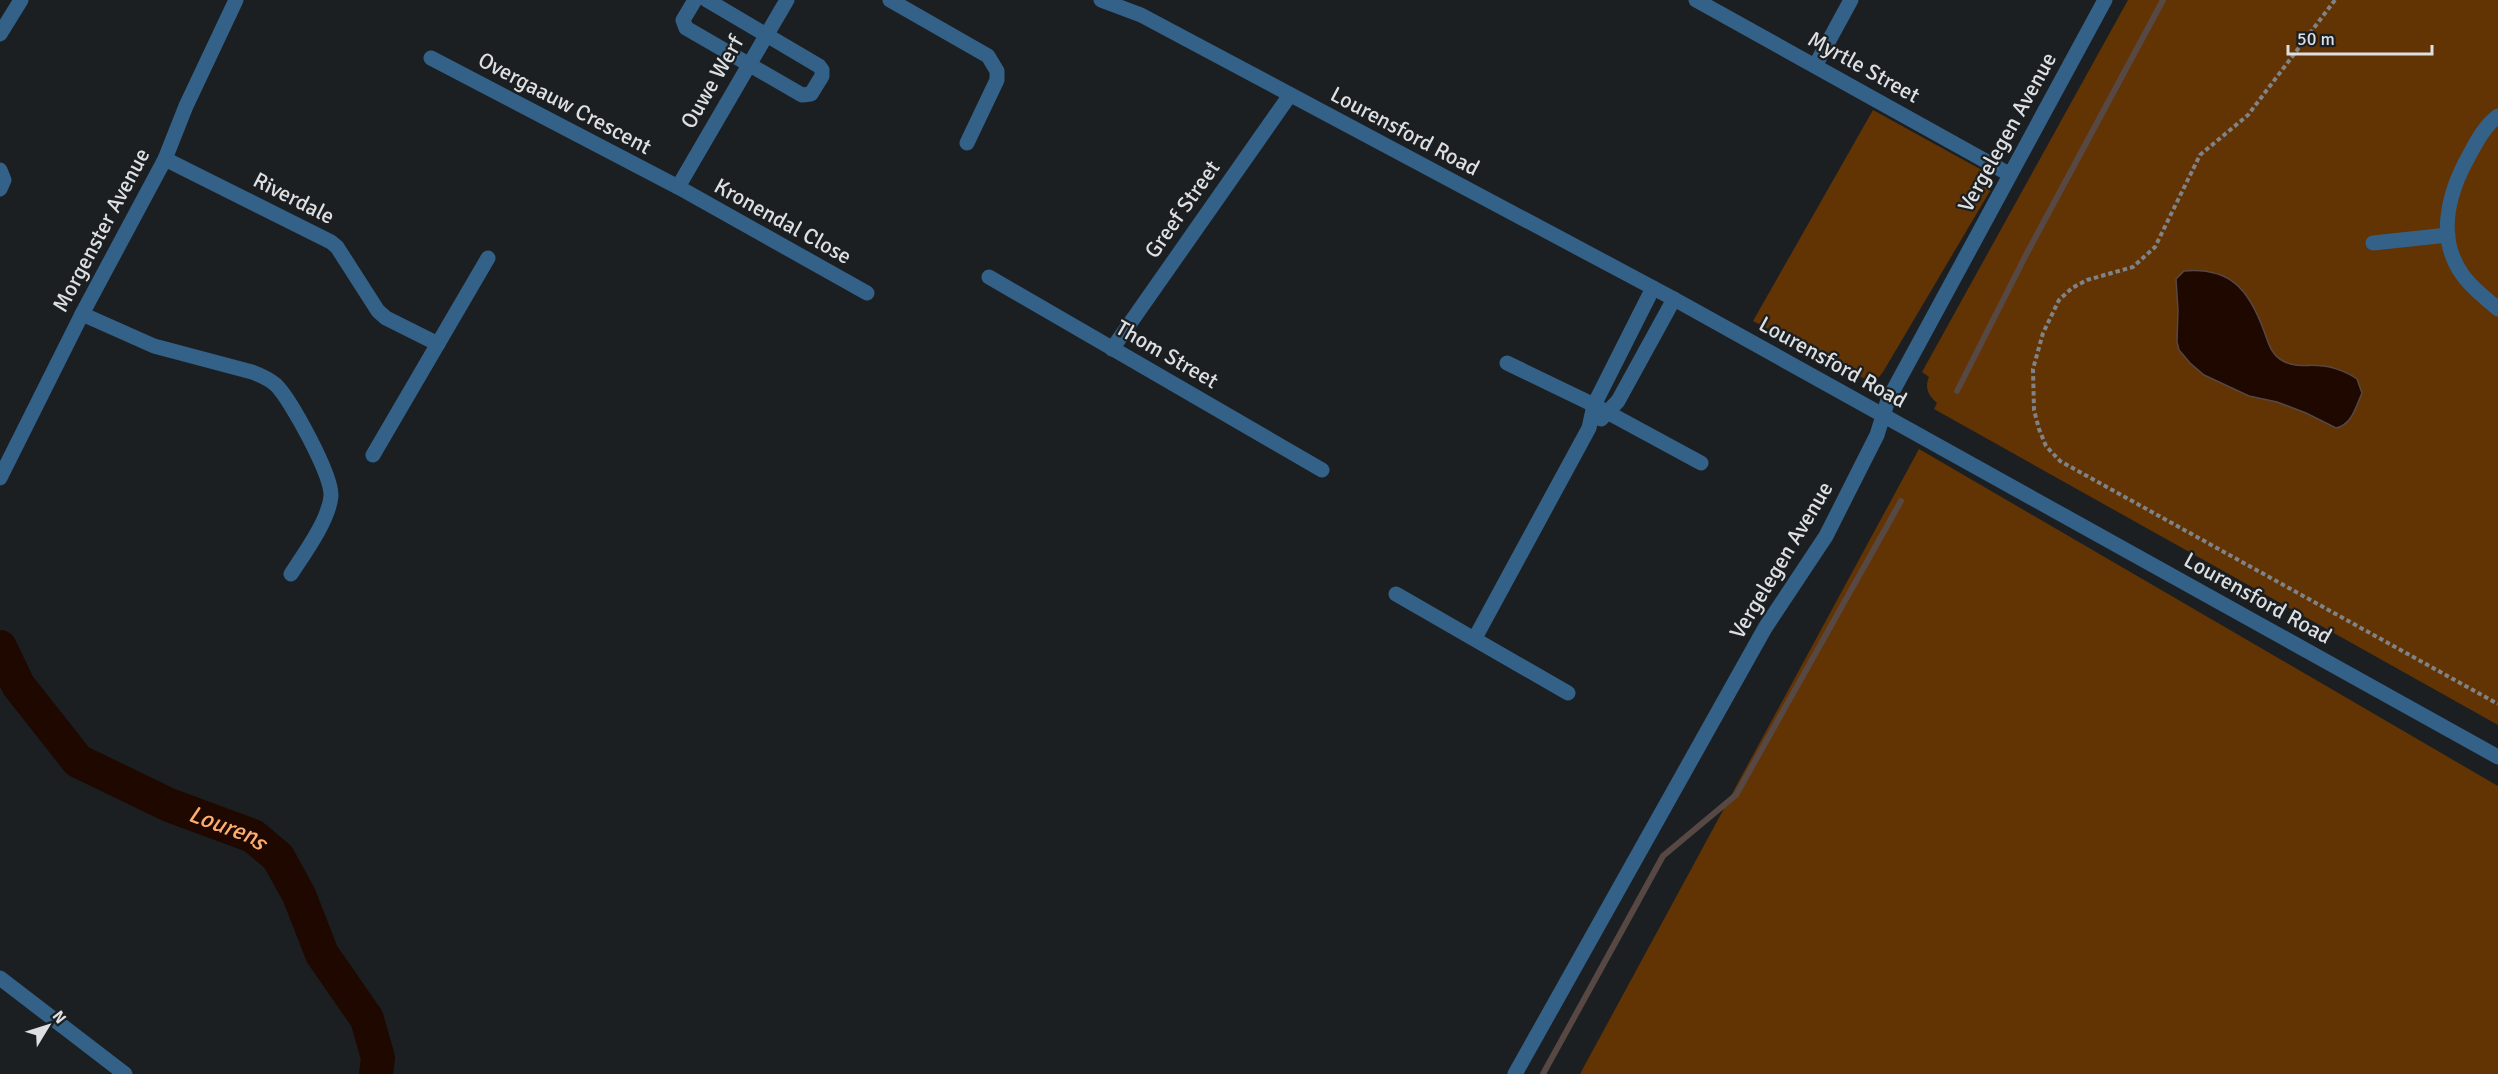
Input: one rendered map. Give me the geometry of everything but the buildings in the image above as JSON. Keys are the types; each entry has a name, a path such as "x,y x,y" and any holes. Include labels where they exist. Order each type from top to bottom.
{"street":[{"path":"0,34 21,0"},
{"name":"Morgenster Avenue","path":"0,478 82,314 165,159 186,106 236,0"},
{"path":"695,0 683,20 686,28 748,65 807,96 811,94 822,76 819,66 707,0"},
{"name":"Ouwe Werf","path":"678,188 786,0"},
{"path":"890,0 988,56 994,63 997,80 967,143"},
{"name":"Lourensford Road","path":"1101,0 1141,15 1674,299 2498,756"},
{"name":"Lourensford Road","path":"1124,0 1141,15"},
{"name":"Myrtle Street","path":"1696,0 2010,174"},
{"path":"1815,66 1851,0"},
{"name":"Vergelegen Avenue","path":"1515,1074 1766,628 1826,536 1877,435 1882,416 1894,390 2105,0"},
{"name":"Overgaauw Crescent","path":"431,58 678,188"},
{"name":"Greef Street","path":"1112,349 1290,95"},
{"path":"2498,116 2477,139 2452,191 2449,203 2448,235 2453,258 2462,275 2498,309"},
{"name":"Riverdale","path":"165,159 331,242 337,247 378,311 386,318 438,344"},
{"path":"0,170 4,180 0,189"},
{"name":"Kronendal Close","path":"678,188 867,293"},
{"path":"2373,243 2448,235"},
{"path":"373,455 488,258"},
{"name":"Thom Street","path":"989,278 1322,470"},
{"path":"1475,638 1589,428 1594,405 1653,288"},
{"path":"1589,428 1608,413 1634,373 1674,299"},
{"path":"82,314 154,346 252,372 266,378 281,391 326,471 331,495 329,507 291,574"},
{"path":"1507,363 1594,405 1701,463"},
{"path":"1396,594 1568,693"},
{"path":"0,978 125,1074"}],"path":[{"path":"2335,0 2248,115 2200,155 2155,248 2133,267 2086,280 2072,288 2059,300 2043,333 2033,369 2034,410 2046,446 2060,461 2498,704"}],"shaded area":[{"path":"2128,0 2498,0 2498,725 1934,409 1937,403 1928,392 1929,377 1922,372"},
{"path":"1873,110 1980,169 1987,179 1990,191 1883,372 1879,377 1869,381 1753,321"},
{"path":"2184,271 2214,273 2236,284 2252,304 2273,352 2283,361 2332,368 2357,379 2362,393 2350,419 2336,428 2277,402 2249,396 2204,375 2190,363 2179,350 2177,342 2176,279"},
{"path":"1919,449 2498,786 2498,1074 1580,1074"}],"waterway":[{"path":"1957,391 2027,253 2163,0"},
{"path":"1543,1074 1663,856 1736,795 1901,501"},
{"name":"Lourens","path":"0,647 18,685 78,761 169,805 253,836 278,857 299,895 322,954 367,1019 378,1058 376,1074"}]}
